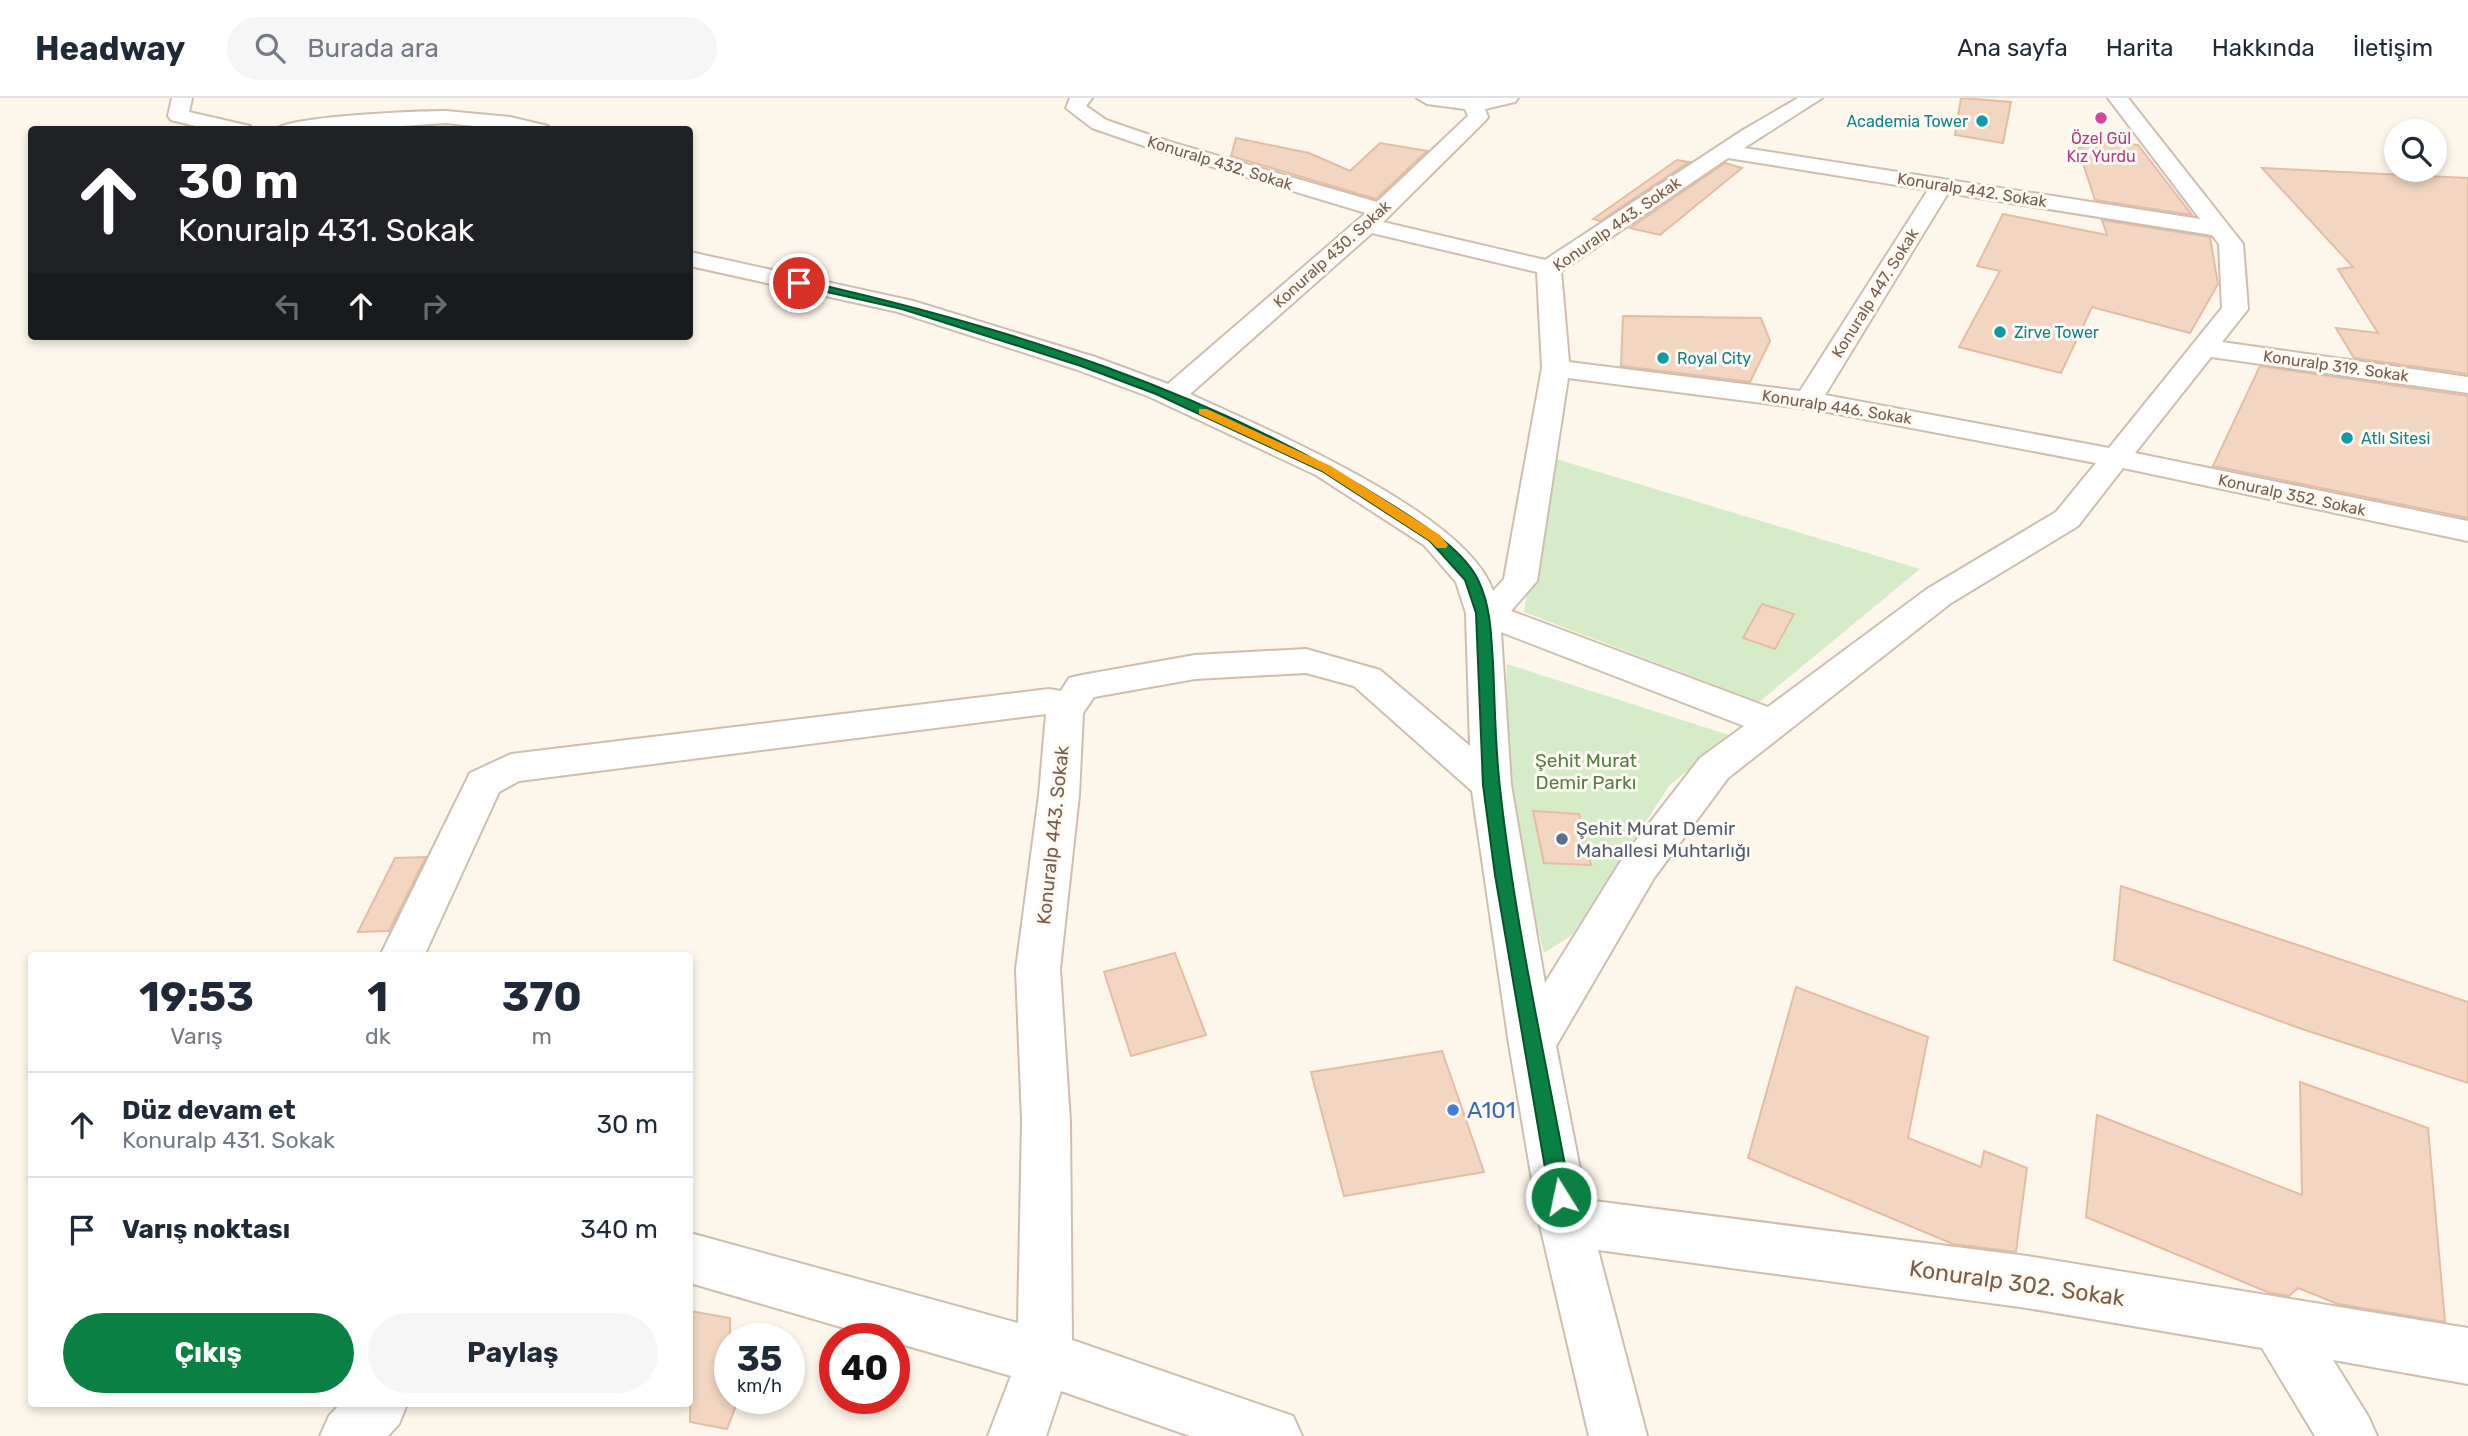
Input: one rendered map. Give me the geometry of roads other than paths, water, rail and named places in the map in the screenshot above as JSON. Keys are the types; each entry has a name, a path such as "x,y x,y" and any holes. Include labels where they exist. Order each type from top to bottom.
{"street":[{"path":"183,98 178,117 210,126"},
{"name":"Konuralp 432. Sokak","path":"1082,98 1078,100 1076,108 1099,124 1374,218 1549,268"},
{"path":"1427,98 1456,103 1495,103 1508,98"},
{"name":"Konuralp 443. Sokak","path":"1486,614 1520,582 1556,368 1549,268 1725,151 1812,98"},
{"path":"1532,1044 1639,867 1714,768 1939,596 2067,519 2235,309 2231,244 2115,98"},
{"name":"Konuralp 430. Sokak","path":"1171,396 1374,218 1478,117 1473,103"},
{"path":"330,126 442,116 492,118 525,126"},
{"name":"Konuralp 442. Sokak","path":"1725,151 2219,229"},
{"name":"Konuralp 447. Sokak","path":"1808,400 1942,185"},
{"path":"693,260 904,306 1085,363 1171,396 1327,469 1435,538 1472,579 1486,614 1492,785 1532,1044 1565,1221 1618,1436"},
{"name":"Konuralp 319. Sokak","path":"2205,348 2468,384"},
{"name":"Konuralp 446. Sokak","path":"1556,368 1808,400 2116,458"},
{"name":"Konuralp 352. Sokak","path":"2116,458 2468,531"},
{"path":"1486,614 1773,723"},
{"path":"404,952 484,783 510,768 1049,701 1070,705 1082,687 1195,667 1306,662 1367,678 1492,785"},
{"name":"Konuralp 443. Sokak","path":"1017,1436 1045,1358 1046,1121 1038,969 1059,794 1065,713 1070,705"},
{"name":"Konuralp 302. Sokak","path":"1565,1221 2027,1282 2468,1356"},
{"path":"693,1259 1045,1358 1273,1436"},
{"path":"2278,1324 2348,1436"},
{"path":"349,1436 376,1407"}],"place":[{"name":"Özel Gül Kız Yurdu","path":"2101,118"},
{"name":"Academia Tower","path":"1982,121"},
{"name":"Zirve Tower","path":"2000,332"},
{"name":"Royal City","path":"1663,358"},
{"name":"Atlı Sitesi","path":"2347,438"},
{"name":"Şehit Murat Demir Mahallesi Muhtarlığı","path":"1562,839"},
{"name":"A101","path":"1453,1110"}],"park label":[{"name":"Şehit Murat Demir Parkı","path":"1586,771"}]}
